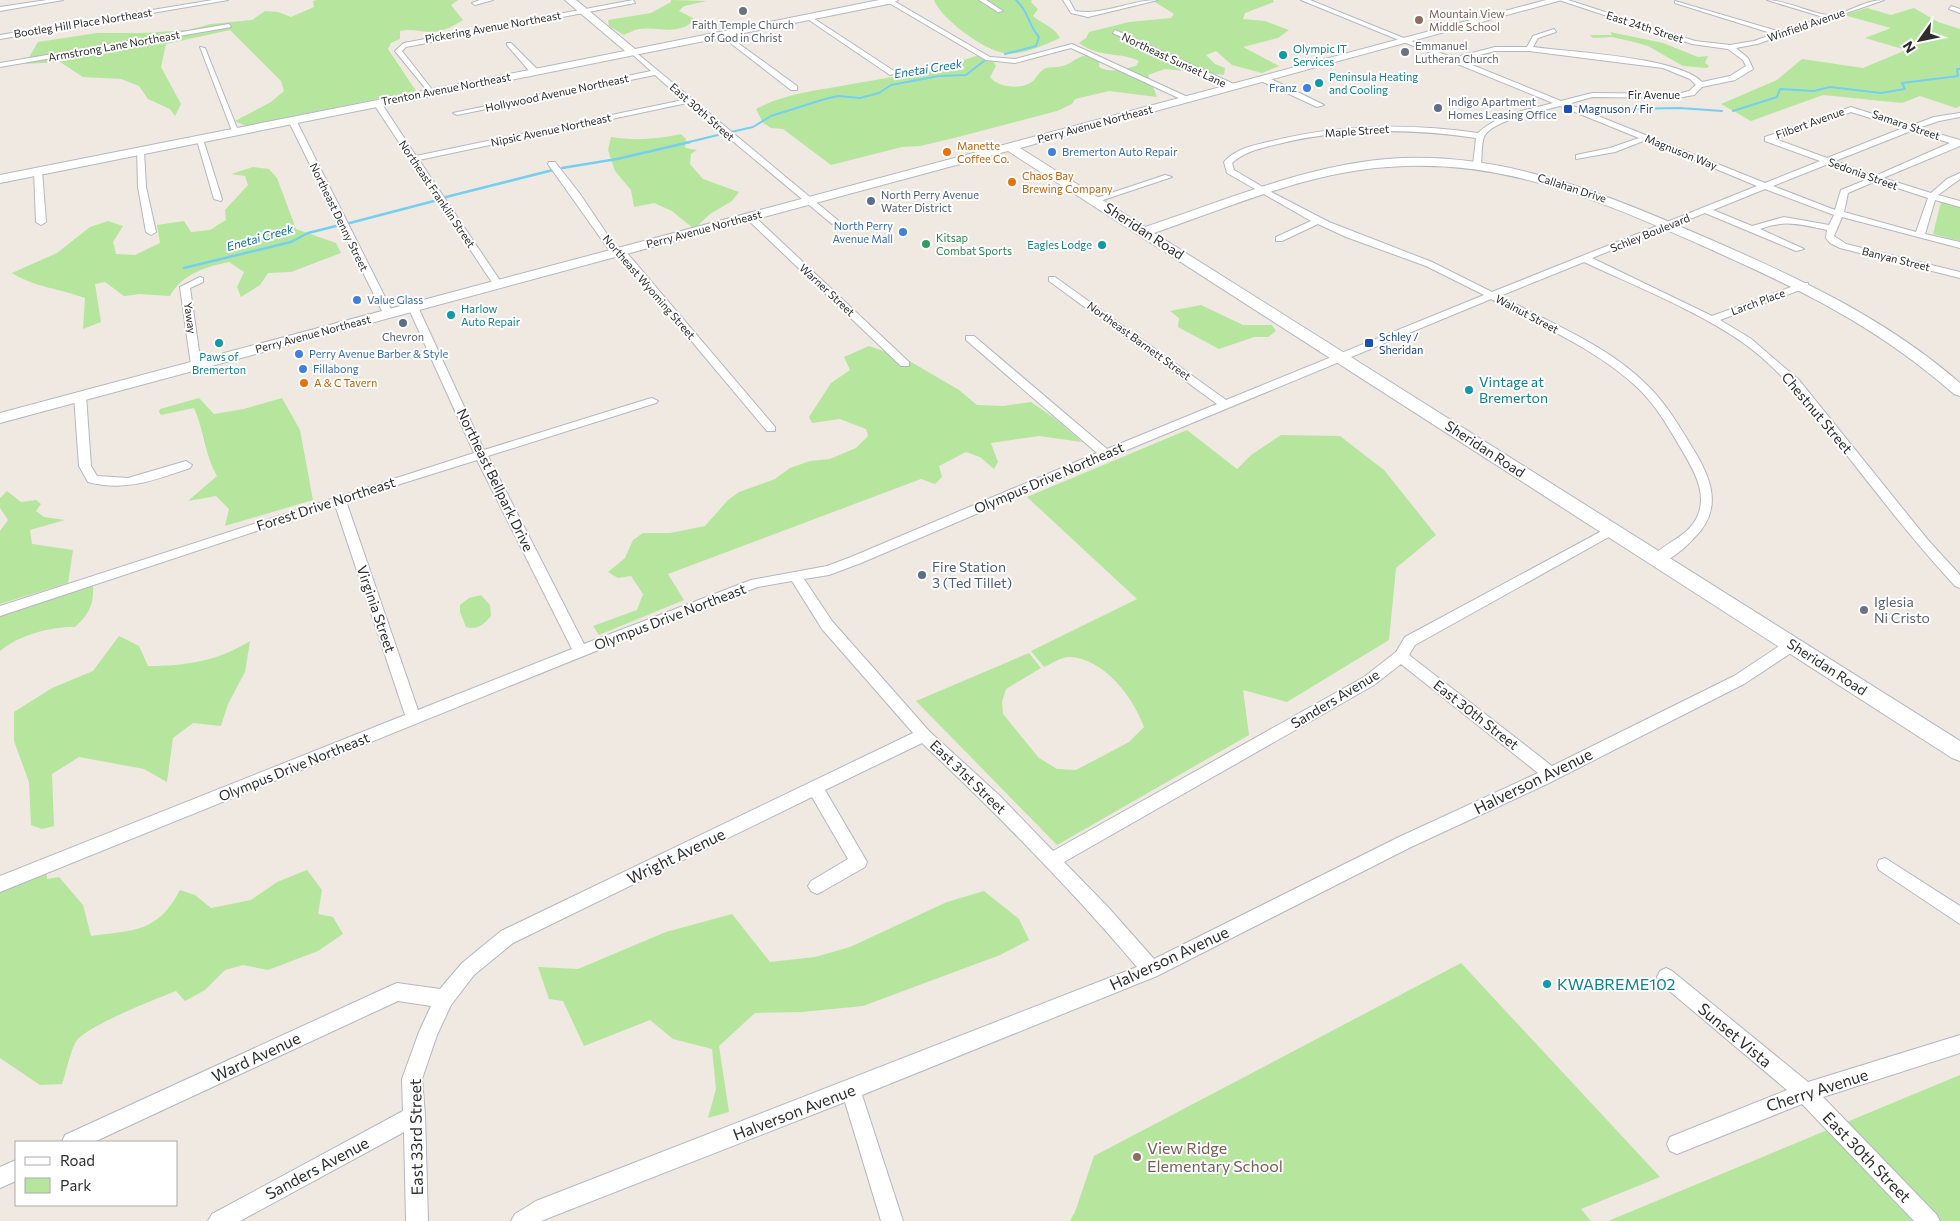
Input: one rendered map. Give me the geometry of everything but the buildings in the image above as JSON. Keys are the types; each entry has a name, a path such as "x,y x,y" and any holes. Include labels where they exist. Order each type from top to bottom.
{"main road":[{"name":"East 30th Street","path":"570,0 633,52"},
{"name":"Trenton Avenue Northeast","path":"0,179 890,0"},
{"name":"Perry Avenue Northeast","path":"0,418 1557,0"},
{"name":"Sheridan Road","path":"1010,147 1960,752"},
{"name":"Callahan Drive","path":"1144,232 1338,169 1419,161 1477,165 1557,181 1589,191 1805,285 1850,309 1898,340 1933,365 1960,391"}],"street":[{"path":"0,9 60,0"},
{"name":"Bootleg Hill Place Northeast","path":"0,36 225,0"},
{"path":"475,4 490,0"},
{"path":"890,0 980,55 996,61 1015,61 1072,46 1188,99"},
{"path":"982,0 1000,11"},
{"path":"1066,0 1073,12 1088,15 1155,0"},
{"name":"Magnuson Way","path":"1304,0 1408,40 1558,103 1838,214 1960,245"},
{"name":"East 24th Street","path":"1562,0 1694,43 1730,47"},
{"path":"1770,0 1829,18"},
{"name":"Winfield Avenue","path":"1730,47 1745,45 1781,34 1875,0"},
{"name":"Pickering Avenue Northeast","path":"430,92 398,51 404,45 633,2"},
{"path":"1677,2 1781,34"},
{"path":"1951,8 1960,11"},
{"path":"808,17 893,73"},
{"name":"Armstrong Lane Northeast","path":"0,65 229,26"},
{"name":"Northeast Sunset Lane","path":"1115,32 1233,87"},
{"path":"1529,49 1535,37 1554,32"},
{"path":"722,34 794,88"},
{"path":"509,44 534,71"},
{"path":"1700,85 1732,78 1750,67 1746,59 1730,47"},
{"path":"202,48 236,132"},
{"name":"Fir Avenue","path":"1456,60 1495,49 1529,49 1664,66 1693,77 1700,85 1691,93 1678,96 1592,95 1507,118 1489,127 1480,136"},
{"name":"East 30th Street","path":"633,52 687,100 835,222"},
{"name":"Hollywood Avenue Northeast","path":"457,114 657,72"},
{"path":"1264,79 1320,105"},
{"name":"Nipsic Avenue Northeast","path":"414,159 687,100"},
{"name":"Northeast Franklin Street","path":"378,103 498,284"},
{"name":"Samara Street","path":"1851,109 1959,143"},
{"name":"Filbert Avenue","path":"1768,139 1851,109"},
{"name":"Schley Boulevard","path":"1341,357 1912,127 1937,119 1960,115"},
{"name":"Northeast Denny Street","path":"292,120 388,313"},
{"name":"Maple Street","path":"1236,154 1280,140 1345,130 1434,129 1480,136"},
{"path":"1477,165 1480,136"},
{"path":"1579,157 1612,150 1645,138"},
{"path":"199,139 218,198"},
{"name":"Sedonia Street","path":"1768,139 1874,178 1960,204"},
{"path":"1752,229 1774,219 1784,218 1833,229 1844,192 1959,143"},
{"path":"140,151 142,187 151,232"},
{"name":"Walnut Street","path":"1236,154 1228,162 1230,171 1263,192 1318,221 1414,258 1493,296 1593,350 1630,375 1657,402 1696,462 1704,479 1708,496 1704,521 1689,539 1658,559"},
{"name":"Northeast Wyoming Street","path":"552,164 578,196 612,248 624,255 771,428"},
{"path":"38,171 41,222"},
{"path":"1920,236 1932,197 1944,184 1960,176"},
{"path":"1094,200 1168,177"},
{"path":"1706,210 1799,249"},
{"name":"Warner Street","path":"750,217 905,364"},
{"path":"1279,239 1318,221"},
{"name":"Banyan Street","path":"1833,229 1829,236 1833,241 1848,247 1960,275"},
{"name":"Chestnut Street","path":"1586,259 1712,320 1746,340 1795,382 1923,543 1960,583"},
{"name":"Northeast Barnett Street","path":"1052,279 1224,404"},
{"name":"Yaway","path":"196,365 185,287 200,280"},
{"name":"Larch Place","path":"1712,320 1805,285"},
{"name":"Northeast Bellpark Drive","path":"413,307 481,455 581,652"},
{"path":"970,338 1104,453"},
{"name":"Olympus Drive Northeast","path":"0,884 739,589 756,583 829,570 856,560 1104,453 1341,357"},
{"path":"80,396 85,466 92,480 109,485 137,482 186,465"},
{"name":"Forest Drive Northeast","path":"0,611 339,499 652,401"},
{"name":"Virginia Street","path":"339,499 414,719"},
{"name":"Sanders Avenue","path":"1051,862 1369,681 1401,656 1410,641 1612,530"},
{"name":"East 31st Street","path":"796,577 827,624 924,735 994,801 1101,912 1151,970"},
{"name":"Halverson Avenue","path":"522,1221 536,1212 851,1090 1151,970 1404,842 1551,774 1739,680 1792,645"},
{"name":"East 30th Street","path":"1401,656 1551,774"},
{"name":"Wright Avenue","path":"444,999 468,969 507,938 924,735"},
{"path":"815,788 859,862 817,886"},
{"path":"1885,865 1960,916"},
{"name":"Sunset Vista","path":"1666,977 1805,1093"},
{"name":"Ward Avenue","path":"74,1141 397,992 444,999"},
{"name":"East 33rd Street","path":"417,1221 415,1115 412,1079 428,1032 444,999"},
{"name":"Cherry Avenue","path":"1677,1144 1805,1093 1960,1044"},
{"path":"851,1090 892,1221"},
{"name":"East 30th Street","path":"1805,1093 1929,1221"},
{"name":"Sanders Avenue","path":"219,1221 415,1115"},
{"path":"0,1178 15,1170"}],"green space":[{"path":"458,0 451,5 463,20 449,28 436,32 400,31 400,39 391,43 388,49 416,91 246,126 235,121 271,102 284,91 281,81 230,30 166,44 161,67 181,104 175,116 170,109 148,99 139,86 121,79 83,77 60,62 25,64 38,42 97,33 143,33 188,30 211,24 252,20 265,11 278,12 291,17 314,7 313,1"},
{"path":"671,0 707,1 684,6 679,11 695,19 682,28 668,30 646,28 624,35 609,26 608,20 651,13 671,2"},
{"path":"934,0 1032,0 1031,2 1038,9 1033,16 1051,28 1060,38 1018,53 1011,54 996,51 975,40 954,24 938,8"},
{"path":"1155,0 1273,0 1274,2 1245,13 1243,19 1265,21 1289,30 1278,38 1243,47 1279,66 1262,73 1232,65 1216,51 1206,55 1215,64 1225,68 1224,75 1165,69 1148,75 1157,97 1109,91 1075,99 1072,104 1057,111 954,138 920,146 902,147 831,165 783,129 771,128 763,123 756,109 791,96 916,72 979,55 994,62 996,66 990,77 994,81 999,84 1017,87 1029,84 1044,69 1063,66 1084,56 1093,57 1099,61 1099,67 1108,70 1136,66 1139,61 1124,56 1095,51 1079,43 1086,38 1089,32 1129,22 1171,18 1174,14 1155,2"},
{"path":"1867,8 1891,15 1914,8 1938,22 1960,29 1960,106 1956,108 1920,96 1902,103 1823,95 1751,121 1721,104 1777,80 1802,59 1863,68 1906,50 1865,38 1891,28 1844,15"},
{"path":"1610,32 1663,43 1698,57 1708,56 1705,63 1709,66 1707,68 1683,66 1648,46 1612,37 1593,38 1590,35 1612,35"},
{"path":"681,134 686,139 685,148 697,150 691,154 690,164 703,179 739,192 732,201 710,214 694,229 672,211 654,203 634,207 631,190 615,171 608,150 611,137 646,139"},
{"path":"253,167 269,169 277,178 296,229 336,243 341,253 291,272 268,273 260,285 241,297 237,287 244,272 229,262 211,266 188,277 175,288 170,296 140,294 124,296 105,282 95,284 101,322 83,329 85,298 38,285 12,273 57,253 90,227 108,221 123,226 113,242 116,254 135,255 160,243 157,225 184,221 191,232 210,230 226,220 225,210 248,185 245,176 231,174"},
{"path":"1941,202 1960,207 1960,241 1933,234"},
{"path":"1201,305 1243,325 1272,325 1276,331 1268,337 1254,337 1219,349 1178,327 1179,318 1170,311"},
{"path":"869,346 906,359 959,390 977,405 1003,406 1031,402 1057,420 1082,442 1039,436 991,443 998,462 994,469 980,457 966,452 939,466 942,477 935,484 921,479 668,574 684,600 599,635 593,626 637,610 643,594 631,576 618,578 608,572 625,558 633,540 643,533 670,533 705,526 728,500 739,492 775,479 790,468 810,461 830,459 856,448 868,436 866,429 840,419 812,423 809,417 831,383 850,370 844,357"},
{"path":"199,398 214,414 244,409 282,398 300,430 313,500 225,526 229,509 216,496 188,501 217,476 210,460 194,408 161,415 159,412 160,409"},
{"path":"1187,430 1237,469 1251,455 1281,435 1340,436 1384,470 1436,535 1396,568 1389,640 1287,702 1243,690 1249,735 1057,845 916,701 1029,653 1041,668 1006,689 1002,702 1003,714 1039,758 1057,769 1076,770 1129,742 1144,727 1125,692 1116,681 1094,664 1082,659 1066,657 1044,667 1031,651 1137,599 1027,497"},
{"path":"7,491 21,502 36,500 41,504 36,511 44,517 65,520 30,530 32,544 73,550 68,583 0,604 0,531 8,520 0,508 0,498"},
{"path":"93,586 93,599 90,609 75,627 56,628 26,636 0,651 0,616"},
{"path":"481,595 490,605 491,616 480,626 474,628 466,627 460,612 460,605 469,598"},
{"path":"119,636 139,646 148,666 175,665 214,658 250,641 245,672 228,704 221,726 193,723 173,738 167,782 144,769 79,757 52,774 54,826 42,829 31,825 29,782 14,741 14,712 52,688 93,671"},
{"path":"46,866 47,879 59,877 83,905 91,936 132,930 153,922 172,904 180,890 195,895 211,908 251,900 277,882 307,870 322,890 318,914 333,917 343,934 318,951 268,970 243,965 225,970 205,990 185,1001 176,991 110,1019 86,1033 75,1043 62,1084 40,1085 0,1058 0,884"},
{"path":"984,891 1019,919 1029,940 1000,955 863,1006 802,1012 755,1013 719,1046 729,1112 708,1118 716,1089 712,1049 673,1039 650,1020 584,1046 563,1001 549,999 538,967 578,969 666,932 732,914 770,962 815,957 850,947 947,902"},
{"path":"1461,963 1660,1177 1581,1209 1591,1221 1070,1221 1075,1212 1094,1156"},
{"path":"1960,1075 1960,1221 1608,1221"}],"waterway":[{"name":"Enetai Creek","path":"1005,54 1036,46 1039,37 1024,9 1016,0"},
{"name":"Enetai Creek","path":"731,132 753,127 771,116 825,99 838,96 860,98 879,93 891,85 939,76 966,75 984,61"},
{"path":"1733,111 1777,97 1780,89 1814,91 1830,87 1881,93 1905,89 1902,83 1958,76 1957,69 1960,69"},
{"path":"1620,109 1680,108 1722,111"},
{"name":"Enetai Creek","path":"685,143 718,135"},
{"name":"Enetai Creek","path":"562,168 617,159 690,142"},
{"name":"Enetai Creek","path":"446,197 553,170"},
{"name":"Enetai Creek","path":"346,224 434,201"},
{"name":"Enetai Creek","path":"184,268 291,242 308,233 340,225"}],"place":[{"name":"Faith Temple Church of God in Christ","path":"743,11"},
{"name":"Mountain View Middle School","path":"1419,20"},
{"name":"Emmanuel Lutheran Church","path":"1405,52"},
{"name":"Olympic IT Services","path":"1283,55"},
{"name":"Peninsula Heating and Cooling","path":"1319,83"},
{"name":"Franz","path":"1307,88"},
{"name":"Indigo Apartment Homes Leasing Office","path":"1438,108"},
{"name":"Magnuson / Fir","path":"1568,109"},
{"name":"Manette Coffee Co.","path":"947,152"},
{"name":"Bremerton Auto Repair","path":"1052,152"},
{"name":"Chaos Bay Brewing Company","path":"1012,182"},
{"name":"North Perry Avenue Water District","path":"871,201"},
{"name":"North Perry Avenue Mall","path":"903,232"},
{"name":"Kitsap Combat Sports","path":"926,244"},
{"name":"Eagles Lodge","path":"1102,245"},
{"name":"Value Glass","path":"357,300"},
{"name":"Harlow Auto Repair","path":"451,315"},
{"name":"Chevron","path":"403,323"},
{"name":"Paws of Bremerton","path":"219,343"},
{"name":"Schley / Sheridan","path":"1369,343"},
{"name":"Perry Avenue Barber & Style","path":"299,354"},
{"name":"Fillabong","path":"303,369"},
{"name":"A & C Tavern","path":"304,383"},
{"name":"Vintage at Bremerton","path":"1469,390"},
{"name":"Fire Station 3 (Ted Tillet)","path":"922,575"},
{"name":"Iglesia Ni Cristo","path":"1864,610"},
{"name":"KWABREME102","path":"1547,984"},
{"name":"View Ridge Elementary School","path":"1137,1157"}]}
